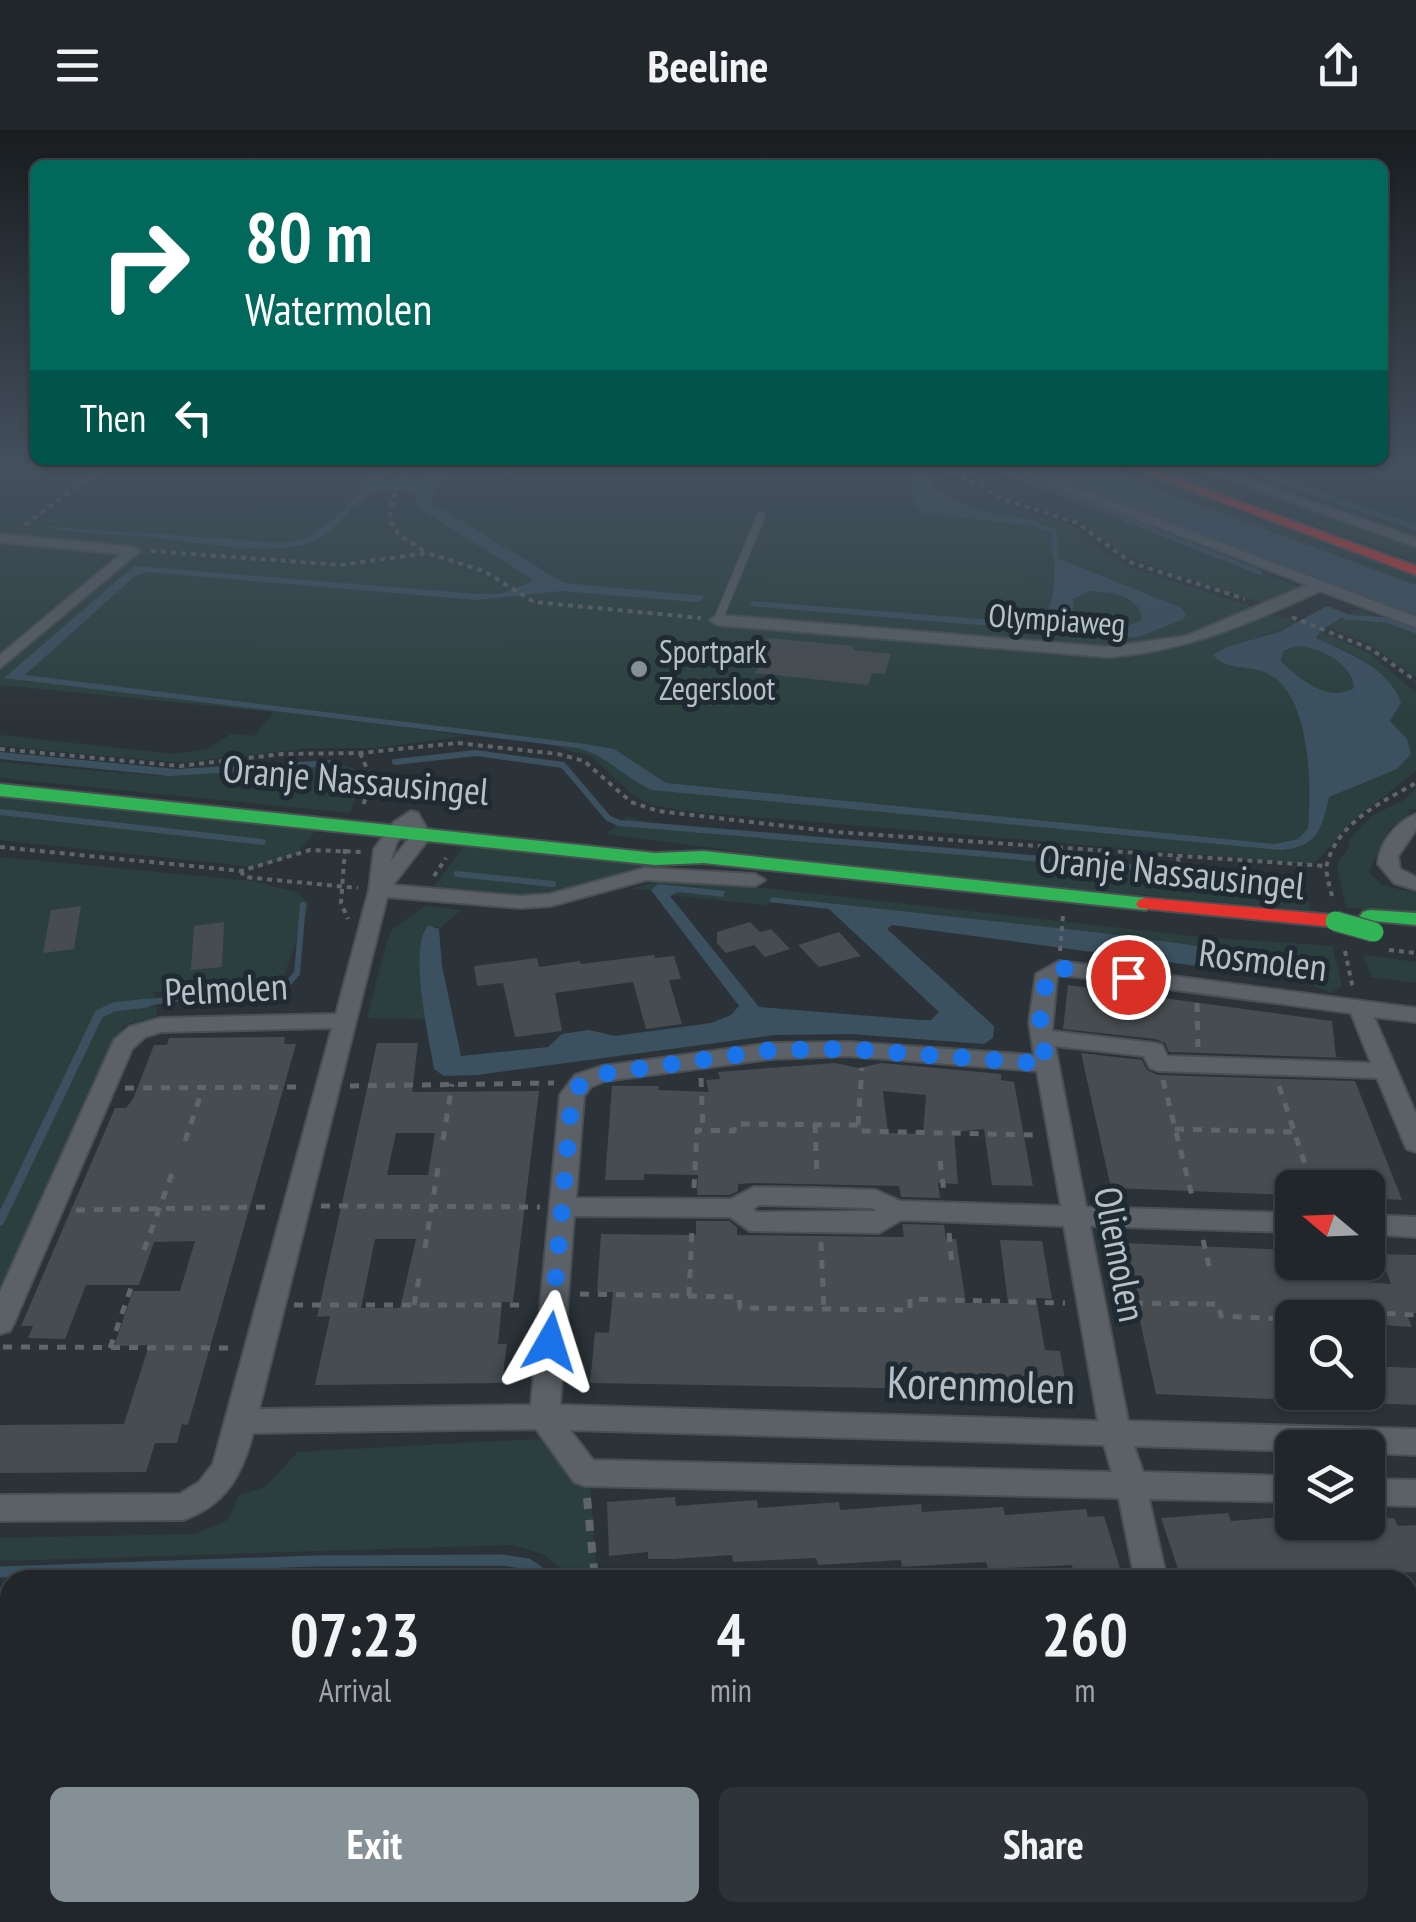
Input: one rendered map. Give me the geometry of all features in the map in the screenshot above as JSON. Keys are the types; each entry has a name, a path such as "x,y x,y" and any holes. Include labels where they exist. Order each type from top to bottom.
{"main road":[{"path":"1369,551 1416,567"},
{"name":"Oranje Nassausingel","path":"0,782 346,835 416,827 672,848 704,857 1331,920 1374,932 1416,936"},
{"name":"Oranje Nassausingel","path":"0,790 346,835 392,834 416,827"},
{"name":"Oranje Nassausingel","path":"1374,932 1416,918"}],"street":[{"path":"0,663 132,551"},
{"path":"1230,551 1416,622"},
{"name":"Olympiaweg","path":"718,620 1107,652 1167,648 1320,585"},
{"path":"1416,820 1401,832 1387,855 1388,866 1398,878 1416,884"},
{"path":"379,890 408,857 416,827"},
{"path":"0,1508 183,1507 206,1496 226,1474 379,890 379,854 392,834"},
{"path":"379,890 520,902 551,900 645,874 755,880"},
{"name":"Rosmolen","path":"1044,1050 1040,1022 1047,974 1059,968 1416,1015"},
{"path":"1359,1007 1416,1143"},
{"name":"Pelmolen","path":"0,1323 122,1046 138,1032 160,1025 342,1021"},
{"path":"1275,1489 585,1473 544,1417 572,1095 584,1080 602,1074 772,1050 1044,1050 1156,1056 1198,1065 1386,1071"},
{"name":"Oliemolen","path":"1044,1050 1115,1432 1149,1570"},
{"path":"563,1207 736,1208 750,1221 878,1224 896,1210 1275,1221"},
{"path":"1385,1226 1416,1227"},
{"name":"Korenmolen","path":"241,1421 544,1417 1416,1442"},
{"path":"1385,1492 1416,1493"}],"lane":[{"path":"718,620 747,551"}],"path":[{"path":"141,551 341,566 427,553"},
{"path":"397,556 402,551"},
{"path":"422,551 484,571 534,602 718,620"},
{"path":"1110,551 1132,563 1268,608"},
{"path":"1298,620 1371,649 1416,681"},
{"path":"0,750 180,766 282,754 360,753 458,743 558,754 584,761 631,802 658,811 836,832 1178,860 1326,866"},
{"path":"360,753 372,770 373,787 346,835 341,902 361,949"},
{"path":"1359,1007 1331,920 1326,866 1342,836 1364,812 1415,787"},
{"path":"346,835 379,854"},
{"path":"0,847 241,871 346,835"},
{"path":"408,857 454,857"},
{"path":"1178,860 1180,880"},
{"path":"241,871 244,877 379,890"},
{"path":"1060,957 1063,922"},
{"path":"1374,932 1416,953"},
{"path":"1196,986 1198,1065"},
{"path":"864,1050 858,1131 1059,1135"},
{"path":"1156,1056 1210,1270"},
{"path":"697,1061 703,1086 704,1130"},
{"path":"1272,1067 1307,1170"},
{"path":"103,1088 550,1082 576,1089"},
{"path":"444,1140 452,1084"},
{"path":"185,1141 204,1088"},
{"path":"690,1296 697,1130 734,1131 735,1124 858,1125"},
{"path":"1174,1129 1294,1132"},
{"path":"425,1248 438,1168"},
{"path":"144,1250 172,1170"},
{"path":"48,1211 296,1206 563,1207"},
{"path":"414,1305 419,1278"},
{"path":"110,1348 133,1282"},
{"path":"271,1305 739,1296 740,1308 910,1310 910,1298 1218,1304 1221,1316 1275,1319"},
{"path":"1385,1313 1416,1315"},
{"path":"0,1348 260,1348"},
{"path":"585,1473 594,1570"}],"green space":[{"name":"Sportpark Zegersloot","path":"0,551 1101,551 1135,569 1256,608 1231,621 1241,625 1268,613 1298,622 1258,639 1304,691 1328,797 1388,772 1407,740 1390,721 1390,683 1355,655 1319,640 1316,634 1320,631 1370,654 1416,693 1416,771 1351,822 1317,861 1309,864 685,811 651,805 632,794 592,757 530,739 396,725 465,736 376,748 310,748 181,763 0,746 0,735 173,754 208,749 231,734 254,736 274,712 0,685"},
{"path":"1119,551 1205,551 1300,587 1264,604 1131,559"},
{"path":"1323,551 1344,551 1416,577 1416,585"},
{"path":"1387,551 1416,551 1416,561"},
{"path":"1358,609 1416,631 1416,677 1369,644 1328,627"},
{"path":"1296,646 1315,649 1333,658 1347,671 1354,688 1334,693 1305,681 1281,661 1283,651"},
{"path":"325,761 353,768 360,785 350,813 0,778 0,762 158,776"},
{"path":"1416,789 1416,809 1408,809 1409,815 1389,829 1369,872 1382,885 1416,893 1416,912 1346,908 1337,865 1349,848 1349,840 1373,815 1404,800"},
{"path":"0,797 315,831 296,855 254,867 0,840"},
{"path":"627,816 659,826 706,832 1197,875 1194,880 1307,895 1311,910 901,873 607,834"},
{"path":"466,844 653,865 556,898 434,886"},
{"path":"0,857 252,881 296,892 309,904 282,981 154,992 157,1016 123,1026 0,1289"},
{"path":"659,881 717,883 1201,937 1332,946 1342,986 1331,993 1302,980 1314,977 1301,960 1095,932 773,897 767,905 669,895 676,892 723,897 725,892 658,884 651,890 631,889"},
{"path":"425,906 461,910 439,929 424,929 420,967 426,1019 367,1018 393,929"},
{"path":"1364,955 1416,962 1416,983 1371,977"},
{"path":"540,1439 572,1477 590,1482 596,1570 562,1570 543,1554 513,1545 0,1561 0,1538 195,1534 228,1520 239,1495 265,1487 298,1452"}],"water":[{"path":"487,551 510,551 564,583 704,596 694,602 562,591 477,600 148,572 135,576 25,675 585,744 614,749 666,783 1275,844 1298,839 1308,829 1308,765 1300,718 1280,682 1264,672 1224,663 1213,655 1279,632 1327,606 1348,614 1320,631 1316,638 1366,663 1387,679 1401,703 1390,721 1407,739 1411,754 1397,769 1329,797 1316,834 1303,845 1281,850 652,790 578,748 4,678 134,566 479,594 500,594 532,579","holes":["1296,646 1324,653 1341,664 1354,688 1324,691 1281,661 1283,651"]},
{"path":"1242,551 1323,551 1416,585 1416,617"},
{"path":"1055,557 1181,608 1186,614 1184,619 1136,638 750,606 752,601 1032,623 1040,619 1050,604","holes":["1090,591 1130,600 1142,620 1108,628 1073,620 1073,599"]},
{"path":"0,752 176,769 331,760 335,766 169,776 0,759"},
{"path":"658,884 725,891 723,897 677,892 670,896 759,1007 920,1020 931,1020 939,1012 829,909 769,902 772,897 1095,932 1301,960 1315,969 1314,977 1302,980 892,925 887,929 994,1026 993,1038 984,1044 851,1034 775,1035 477,1075 444,1076 434,1069 420,973 422,937 428,925 439,929 442,966 461,1056 548,1047 562,1034 589,1030 615,1036 711,1023 731,1015 739,1006 651,890"}],"building":[{"path":"768,638 853,646 853,650 891,654 885,674 872,673 868,685 755,673"},
{"path":"81,906 74,949 43,953 51,910"},
{"path":"224,922 222,967 191,970 194,926"},
{"path":"750,922 760,932 771,929 790,949 765,957 754,945 726,953 717,943 717,932"},
{"path":"839,932 861,956 819,967 798,945"},
{"path":"674,956 681,979 669,980 682,1024 646,1029 633,982 555,993 562,1031 515,1037 503,983 477,986 474,966 537,958 539,967"},
{"path":"1068,985 1332,1021 1336,1057 1346,1058 1169,1052 1165,1043 1155,1039 1063,1029"},
{"path":"285,1037 284,1044 296,1044 188,1425 182,1424 177,1443 155,1443 146,1472 0,1473 0,1425 124,1424 149,1345 114,1346 133,1291 180,1291 195,1241 154,1242 139,1285 86,1285 65,1339 28,1338 33,1326 21,1326 115,1108 126,1108 133,1099 154,1045 167,1045 169,1038"},
{"path":"377,1043 418,1043 412,1092 539,1091 513,1302 502,1302 498,1344 507,1344 502,1383 315,1385 330,1316 317,1317","holes":["396,1133 435,1133 428,1175 387,1175","375,1239 416,1239 400,1308 361,1308"]},
{"path":"1081,1053 1142,1060 1147,1070 1158,1075 1355,1081 1402,1200 1385,1199 1385,1170 1275,1170 1275,1194 1111,1188"},
{"path":"835,1063 859,1068 881,1063 1001,1074 1001,1080 1014,1082 1033,1186 992,1185 984,1129 954,1132 958,1184 938,1183 940,1198 901,1197 899,1186 754,1183 738,1184 738,1191 730,1195 697,1195 698,1175 644,1174 644,1180 605,1180 612,1086 709,1092 706,1080 720,1079 718,1072","holes":["883,1091 926,1095 923,1134 888,1133"]},
{"path":"696,1221 729,1221 737,1227 737,1235 904,1237 902,1224 944,1225 946,1239 956,1239 966,1303 1008,1303 1000,1240 1042,1241 1052,1299 1036,1298 1045,1350 1060,1351 1067,1391 590,1383 595,1332 609,1333 613,1292 597,1292 601,1234 696,1235"},
{"path":"1123,1243 1275,1249 1275,1280 1391,1284 1385,1254 1416,1255 1416,1313 1406,1312 1412,1327 1385,1325 1385,1300 1275,1300 1275,1399 1156,1394"},
{"path":"1385,1367 1416,1368 1416,1405 1385,1404"},
{"path":"675,1497 676,1506 757,1500 758,1508 839,1502 840,1510 921,1504 922,1512 1003,1507 1005,1515 1086,1509 1088,1517 1104,1516 1120,1568 1073,1570 1072,1565 988,1569 986,1562 902,1567 901,1560 818,1565 816,1558 733,1562 732,1555 648,1559 648,1552 609,1556 607,1502"},
{"path":"1228,1513 1231,1521 1275,1517 1275,1540 1385,1540 1385,1518 1394,1518 1398,1526 1416,1525 1416,1570 1178,1570 1161,1518"}],"waterway":[{"path":"1055,551 1055,557"},
{"path":"1205,551 1259,572"},
{"path":"1345,617 1385,620 1416,631"},
{"path":"395,762 476,753 563,765 608,818 619,823 1291,880"},
{"path":"0,812 263,842"},
{"path":"457,874 553,884"},
{"path":"127,1005 287,985 297,973 303,905"},
{"path":"0,1221 99,1014 114,1007 147,1003"},
{"path":"57,1570 316,1561 502,1560 528,1564 537,1570"}],"traffic: fast":[{"path":"0,790 655,859 704,857 1146,904"},
{"path":"1370,916 1416,919"},
{"path":"1335,921 1374,932"}],"traffic: jam":[{"path":"1361,551 1416,571"},
{"path":"1146,904 1335,921"}],"place":[{"name":"Sportpark Zegersloot","path":"639,669"}],"route":[{"path":"550,1342 572,1095 584,1080 602,1074 772,1050 849,1049 1046,1064 1040,1022 1047,974 1059,968 1128,977"}]}
